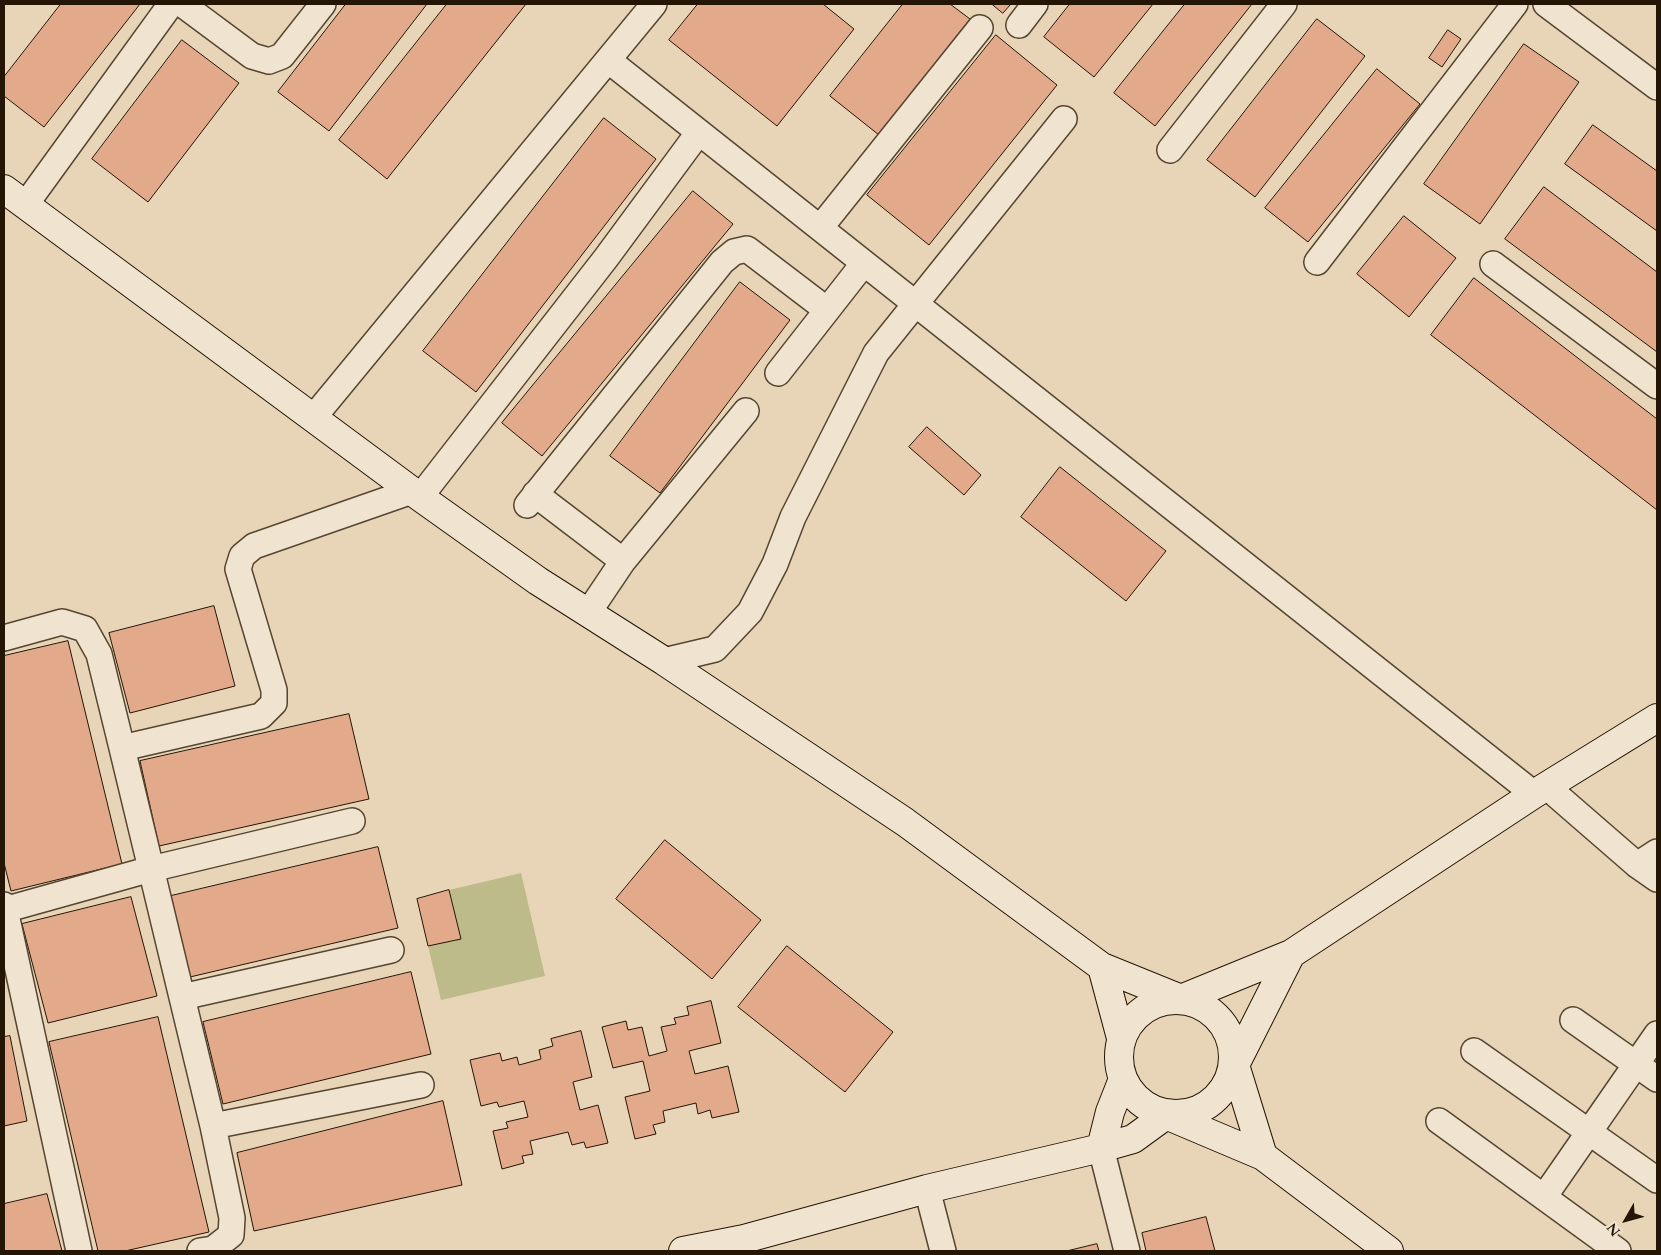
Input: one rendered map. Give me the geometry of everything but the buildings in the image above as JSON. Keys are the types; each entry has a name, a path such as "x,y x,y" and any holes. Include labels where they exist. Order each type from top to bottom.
{"street":[{"path":"26,204 171,4"},
{"path":"182,4 252,56 269,61 282,56 323,4"},
{"path":"313,418 654,4"},
{"path":"1019,25 1035,4"},
{"path":"1170,150 1284,4"},
{"path":"1317,262 1515,4"},
{"path":"1546,4 1657,88"},
{"path":"820,228 980,28"},
{"path":"608,60 915,304 1540,790 1651,866"},
{"path":"664,661 715,649 750,612 775,564 793,517 876,353 1064,119"},
{"path":"122,748 261,716 274,703 274,690 238,569 242,556 254,546 416,494 606,258 699,132"},
{"path":"4,189 416,494 538,581 664,661 905,822 1102,967 1201,1006 1216,1016 1227,1030 1235,1065 1263,1156"},
{"path":"623,561 531,499 722,262 734,252 747,249 827,310"},
{"path":"778,373 864,263"},
{"path":"1493,264 1657,386"},
{"path":"588,612 623,561 746,412"},
{"path":"4,638 62,622 85,629 99,654 213,1126 232,1218 231,1235 213,1249 200,1251"},
{"path":"1121,1038 1130,1023 1145,1009 1162,1001 1181,999 1291,954 1540,790 1657,718"},
{"path":"79,1251 4,908 151,869 352,821"},
{"path":"182,997 391,950"},
{"path":"684,1251 746,1245 927,1188 1101,1148 1133,1139 1166,1116 1202,1109 1216,1098 1227,1083 1291,954"},
{"path":"1102,967 1121,1038 1119,1060 1123,1079 1134,1095 1149,1107 1166,1116 1263,1156 1389,1251"},
{"path":"1572,1020 1657,1079"},
{"path":"1544,1197 1657,1034"},
{"path":"1474,1051 1657,1180"},
{"path":"1123,1079 1110,1112 1101,1148 1127,1251"},
{"path":"213,1126 421,1085"},
{"path":"1439,1120 1618,1251"},
{"path":"927,1188 943,1251"}],"shaded area":[{"path":"521,873 545,976 441,1000 428,946 460,938 449,890"}]}
